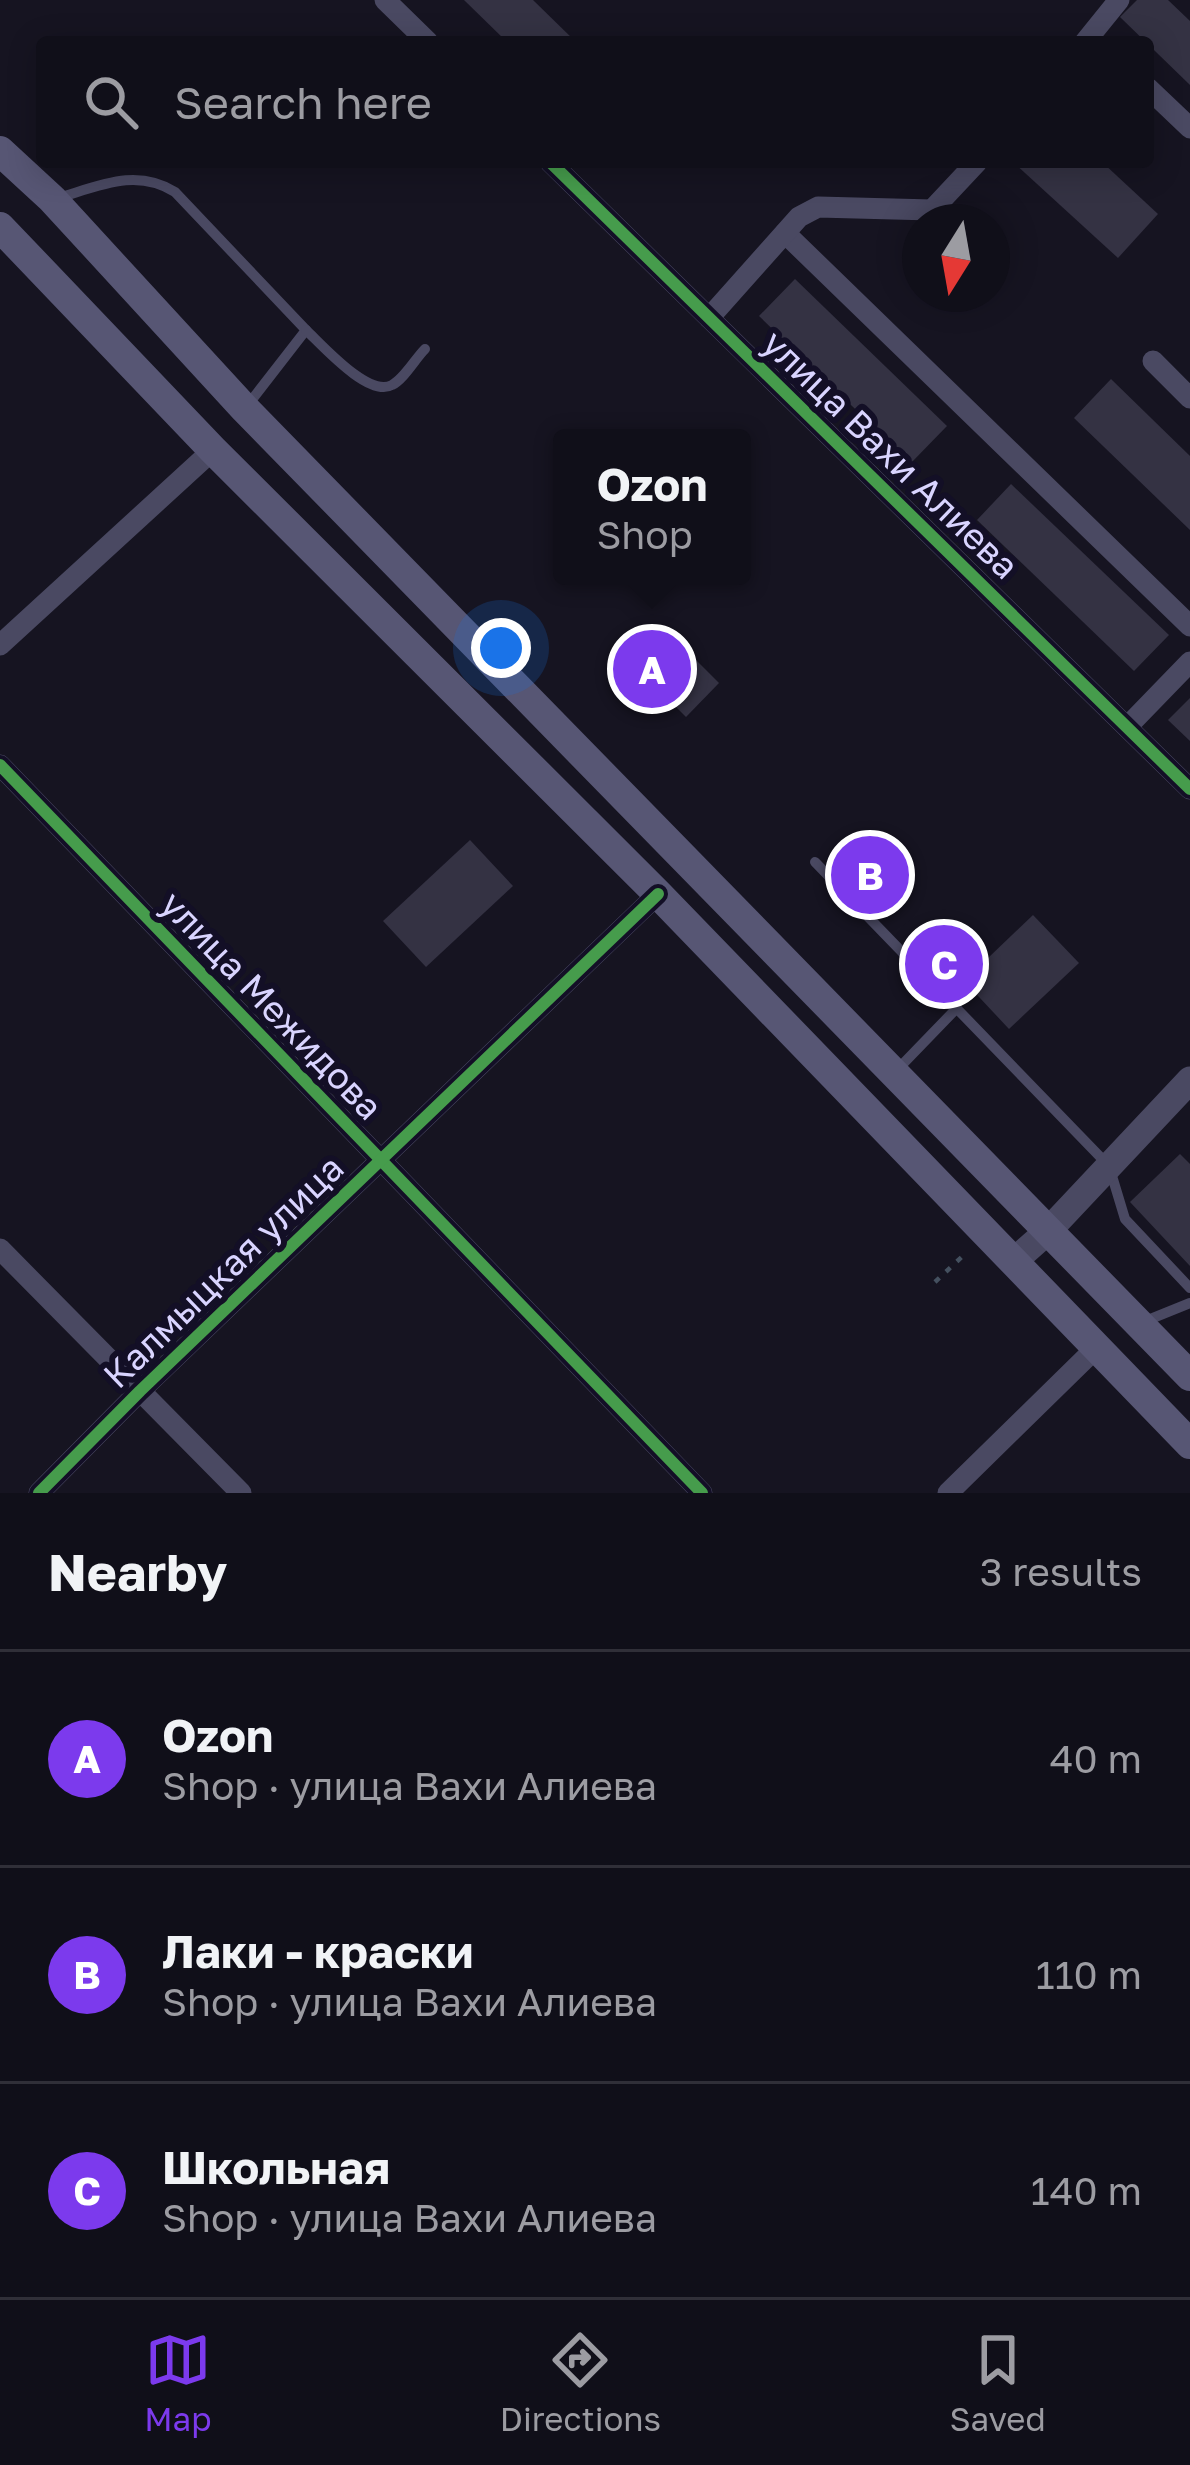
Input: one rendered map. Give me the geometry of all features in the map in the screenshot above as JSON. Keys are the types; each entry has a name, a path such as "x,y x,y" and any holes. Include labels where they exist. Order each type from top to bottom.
{"main road":[{"path":"0,151 52,199 245,409 1190,1376"},
{"path":"0,227 213,450 658,894 1190,1444"}],"street":[{"path":"385,0 422,36"},
{"path":"1095,36 1119,0"},
{"path":"1154,94 1190,128"},
{"name":"улица Вахи Алиева","path":"556,168 1190,789"},
{"path":"710,318 799,218 818,207 932,210 971,168"},
{"path":"785,233 1190,626"},
{"path":"1153,361 1190,398"},
{"path":"0,645 213,450"},
{"path":"1127,727 1190,662"},
{"name":"улица Межидова","path":"0,765 702,1493"},
{"name":"Калмыцкая улица","path":"39,1493 658,894"},
{"path":"1013,1262 1186,1089"},
{"path":"0,1250 241,1493"},
{"path":"948,1493 1097,1347"}],"lane":[{"path":"52,199 132,177 156,180 175,192 306,330 365,383 377,389 393,385 424,349"},
{"path":"245,409 306,330"},
{"path":"815,862 1109,1166 1125,1219 1190,1288"},
{"path":"896,1071 955,1010"},
{"path":"1138,1324 1190,1303"}],"building":[{"path":"464,0 533,0 570,36 501,36"},
{"path":"1137,0 1168,0 1190,21 1190,85 1154,50 1154,36 1140,36 1120,17"},
{"path":"1020,168 1108,168 1158,214 1118,258"},
{"path":"795,279 947,426 911,463 759,316"},
{"path":"1111,379 1190,456 1190,530 1074,418"},
{"path":"1011,484 1169,635 1134,671 977,520"},
{"path":"661,625 719,683 686,717 629,660"},
{"path":"1190,698 1190,741 1168,720"},
{"path":"470,840 513,886 426,967 383,921"},
{"path":"1033,915 1079,963 1009,1029 964,981"},
{"path":"1180,1154 1190,1164 1190,1266 1130,1202"}],"cycle path":[{"path":"556,168 1190,789"},
{"path":"0,765 702,1493"},
{"path":"39,1493 658,894"}],"place":[{"name":"Ozon","path":"652,669"},
{"name":"Лаки - краски","path":"870,875"},
{"name":"Школьная","path":"944,964"}]}
